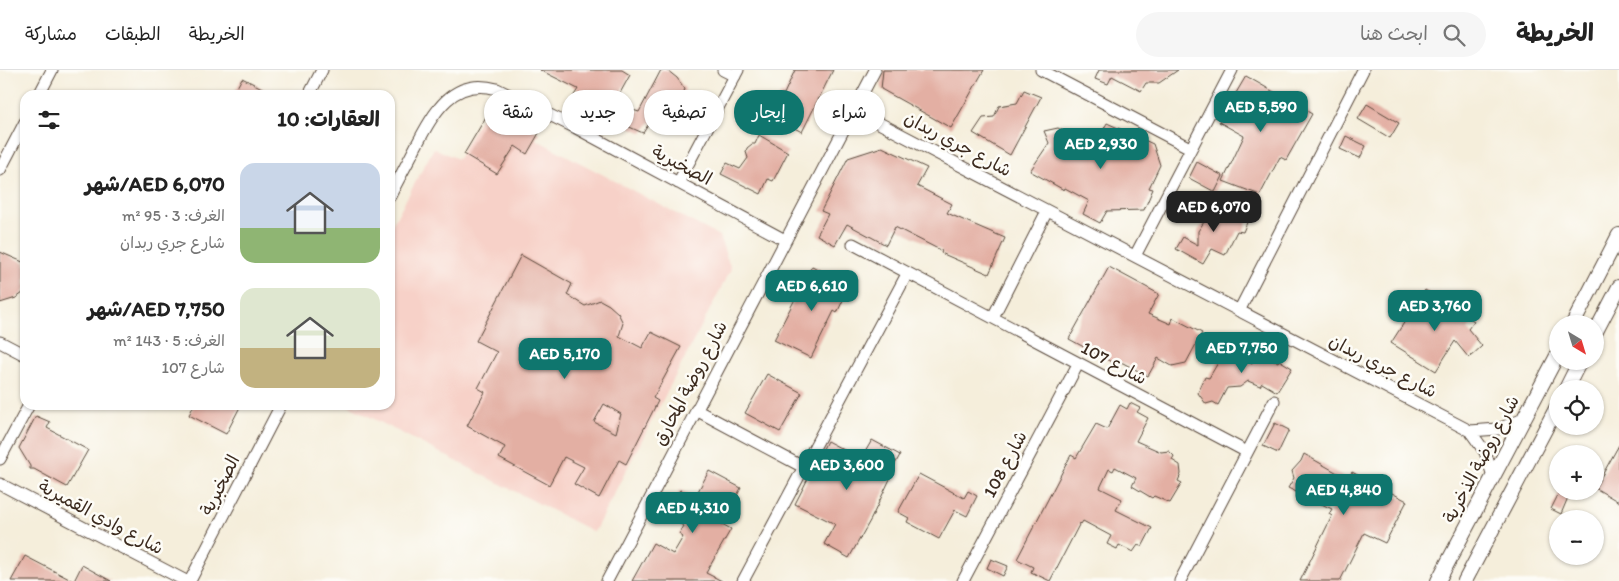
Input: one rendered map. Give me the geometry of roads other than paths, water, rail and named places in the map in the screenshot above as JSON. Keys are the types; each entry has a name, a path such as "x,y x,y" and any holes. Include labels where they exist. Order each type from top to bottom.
{"street":[{"path":"42,90 52,70"},
{"path":"678,183 736,73 723,70"},
{"name":"شارع روضة المحارق","path":"864,90 875,70"},
{"path":"1041,70 1190,148"},
{"path":"1135,256 1232,70"},
{"path":"1239,311 1363,70"},
{"path":"311,90 318,71"},
{"name":"الصخبرية","path":"395,186 433,114 459,91 472,86 485,85 497,89 576,128 785,240"},
{"name":"شارع جري ربدان","path":"885,126 1470,431 1485,452 1493,476"},
{"path":"0,170 20,132"},
{"name":"شارع روضة المحارق","path":"607,581 841,135"},
{"path":"993,317 1047,211"},
{"path":"1578,315 1619,235"},
{"name":"شارع 107","path":"853,244 1247,452"},
{"path":"743,581 907,274"},
{"path":"1604,316 1619,287"},
{"path":"0,342 20,352"},
{"name":"شارع 108","path":"963,581 1078,364"},
{"name":"شارع روضة الذخرية","path":"1438,581 1550,370"},
{"path":"1180,581 1274,401"},
{"path":"0,459 26,410"},
{"name":"الصخبرية","path":"188,581 278,410"},
{"path":"696,410 803,467"},
{"path":"1470,431 1498,429 1524,419"},
{"path":"1465,581 1549,422"},
{"name":"شارع وادي القميرية","path":"0,484 188,581"}]}
